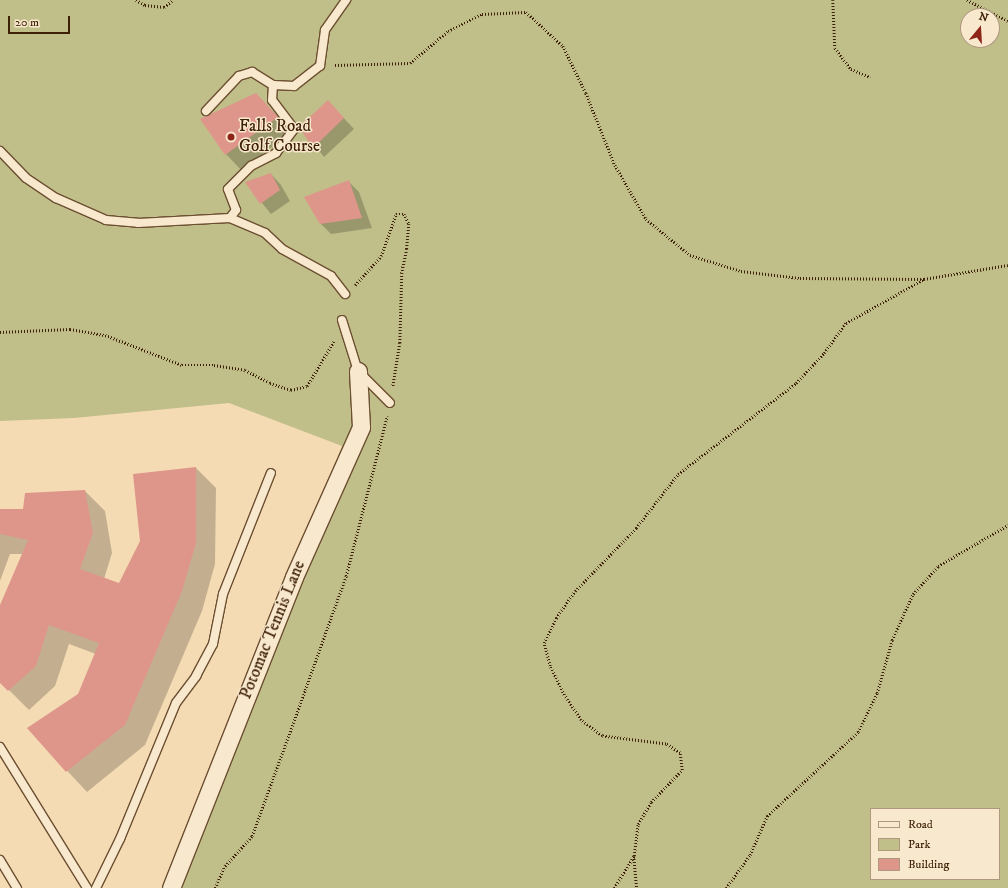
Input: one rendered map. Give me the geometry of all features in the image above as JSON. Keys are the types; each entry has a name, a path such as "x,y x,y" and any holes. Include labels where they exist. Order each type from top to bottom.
{"street":[{"name":"Potomac Tennis Lane","path":"171,887 294,577 360,427 358,371"}],"lane":[{"path":"206,111 239,76 252,72 273,85 294,86 320,66 325,30 346,0"},
{"path":"230,218 236,210 228,190 251,166 276,153 294,128 272,100 273,85"},
{"path":"0,151 26,178 56,198 106,220 138,223 230,218 265,233 282,249 331,276 345,294"},
{"path":"342,320 358,371 390,403"},
{"path":"96,888 120,839 176,703 196,676 213,644 223,594 271,473"},
{"path":"0,747 87,888"},
{"path":"0,860 16,888"}],"path":[{"path":"136,0 145,5 164,7 173,0"},
{"path":"833,0 835,48 852,68 870,77"},
{"path":"967,0 1008,21"},
{"path":"320,66 354,62 410,63 448,31 482,14 526,12 563,46 586,93 615,165 646,219 690,255 741,271 800,278 924,279 1008,266"},
{"path":"215,888 225,866 252,836 346,576 390,403 400,343 402,273 407,249 409,224 404,214 396,214 381,256 345,294"},
{"path":"637,888 634,856 638,824 651,802 682,770 680,753 666,744 602,736 581,720 564,695 550,666 544,644 556,618 575,591 636,528 678,474 796,383 824,353 846,323 924,279"},
{"path":"0,332 70,328 108,336 182,365 214,365 245,370 270,383 291,390 307,386 337,335 342,320"},
{"path":"726,888 750,855 767,816 858,732 877,693 892,640 914,594 938,566 1008,525"},
{"path":"614,888 634,856"}],"green space":[{"name":"Falls Road Golf Course","path":"0,0 1008,0 1008,888 183,888 174,855 342,446 229,403 74,418 0,421"}],"building":[{"name":"Falls Road Golf Course","path":"256,93 278,117 225,155 200,119"},
{"name":"Falls Road Golf Course","path":"328,100 344,118 313,148 299,127"},
{"name":"Falls Road Golf Course","path":"271,173 280,190 260,204 245,182"},
{"name":"Falls Road Golf Course","path":"349,180 362,218 320,224 304,197"},
{"path":"196,467 196,543 182,591 125,725 66,772 27,728 78,694 99,643 49,625 36,666 8,691 0,683 0,605 28,540 0,534 0,509 23,509 25,493 85,490 93,533 80,569 119,583 140,541 133,474"}],"place":[{"name":"Falls Road Golf Course","path":"231,137"}]}
